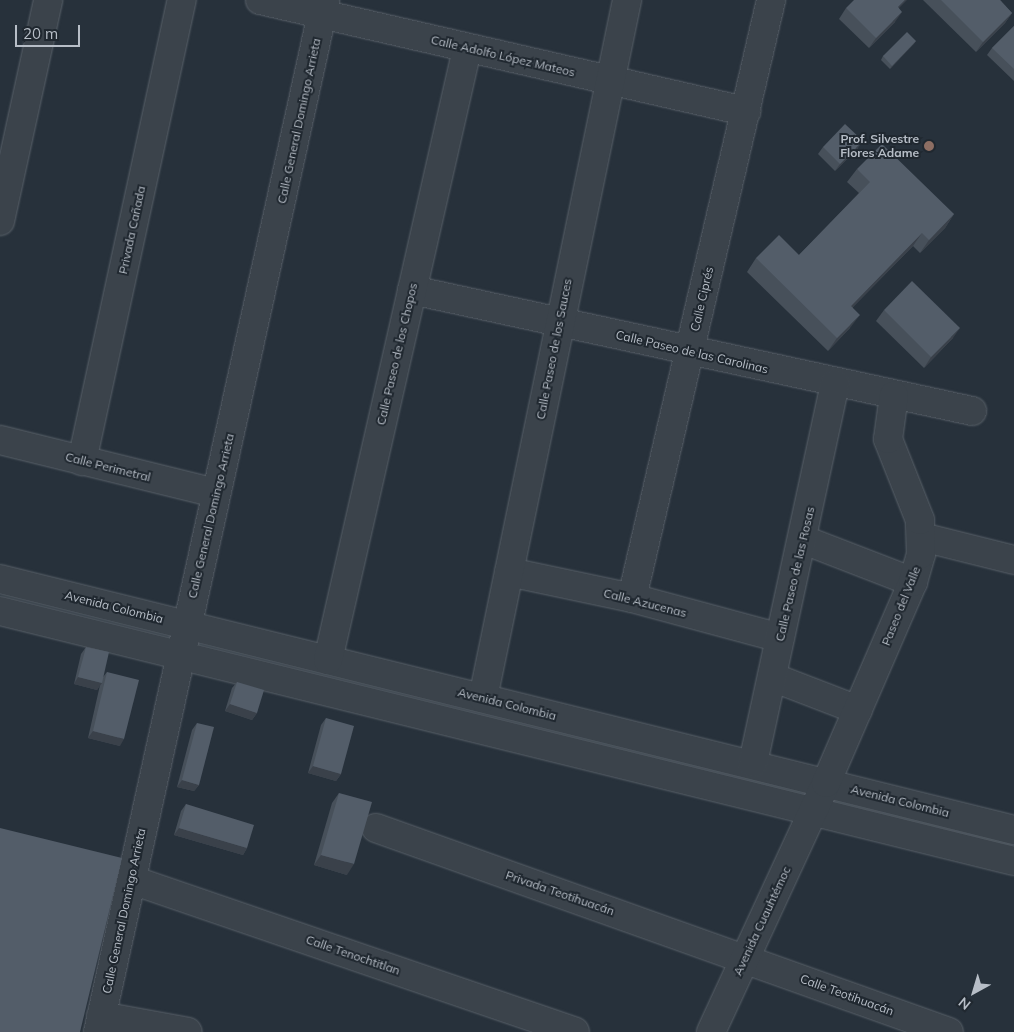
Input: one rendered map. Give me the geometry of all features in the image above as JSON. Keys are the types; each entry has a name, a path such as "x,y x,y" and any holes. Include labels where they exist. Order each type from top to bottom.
{"street":[{"path":"0,220 48,0"},
{"name":"Privada Cañada","path":"82,461 182,0"},
{"name":"Calle Adolfo López Mateos","path":"260,0 324,7 467,49 746,110"},
{"name":"Calle Paseo de los Sauces","path":"483,698 559,322 627,0"},
{"name":"Calle Ciprés","path":"632,598 771,0"},
{"name":"Calle General Domingo Arrieta","path":"100,1024 324,7"},
{"name":"Calle Paseo de los Chopos","path":"328,660 467,49"},
{"name":"Calle Paseo de las Carolinas","path":"412,290 835,384 972,411"},
{"name":"Calle Paseo de las Rosas","path":"753,764 780,638 804,540 835,384"},
{"name":"Paseo del Valle","path":"813,810 913,582 921,554 920,520 888,439 894,395"},
{"name":"Calle Perimetral","path":"0,440 216,493"},
{"path":"922,537 1014,560"},
{"path":"804,540 913,582"},
{"name":"Calle Azucenas","path":"509,572 632,598 780,638"},
{"name":"Avenida Colombia","path":"0,579 1014,830"},
{"path":"0,611 1014,861"},
{"path":"772,677 858,710"},
{"name":"Avenida Cuauhtémoc","path":"711,1032 813,810"},
{"name":"Privada Teotihuacán","path":"376,828 744,958"},
{"name":"Calle Tenochtitlan","path":"132,880 575,1032"},
{"name":"Calle Teotihuacán","path":"744,958 950,1032"},
{"path":"100,1024 188,1032"}],"building":[{"path":"854,0 905,0 898,7 902,12 876,38 846,8"},
{"path":"941,0 1000,0 1012,13 983,42"},
{"path":"1014,26 1014,69 992,48"},
{"path":"907,32 916,41 892,66 883,56"},
{"path":"845,124 863,141 840,164 823,147"},
{"path":"882,144 954,214 929,240 922,233 851,306 860,315 837,338 756,258 779,235 799,255 870,182 857,169"},
{"path":"912,281 960,328 931,357 884,310"},
{"path":"86,647 109,652 102,683 78,677"},
{"path":"107,672 139,680 124,739 93,731"},
{"path":"237,682 264,690 257,713 230,704"},
{"path":"326,718 354,726 341,774 313,766"},
{"path":"197,723 214,727 199,785 182,780"},
{"path":"339,793 372,802 354,864 321,855"},
{"path":"186,804 254,825 247,848 179,828"},
{"path":"0,828 122,858 80,1032 0,1032"}],"place":[{"name":"Prof. Silvestre Flores Adame","path":"929,146"}]}
